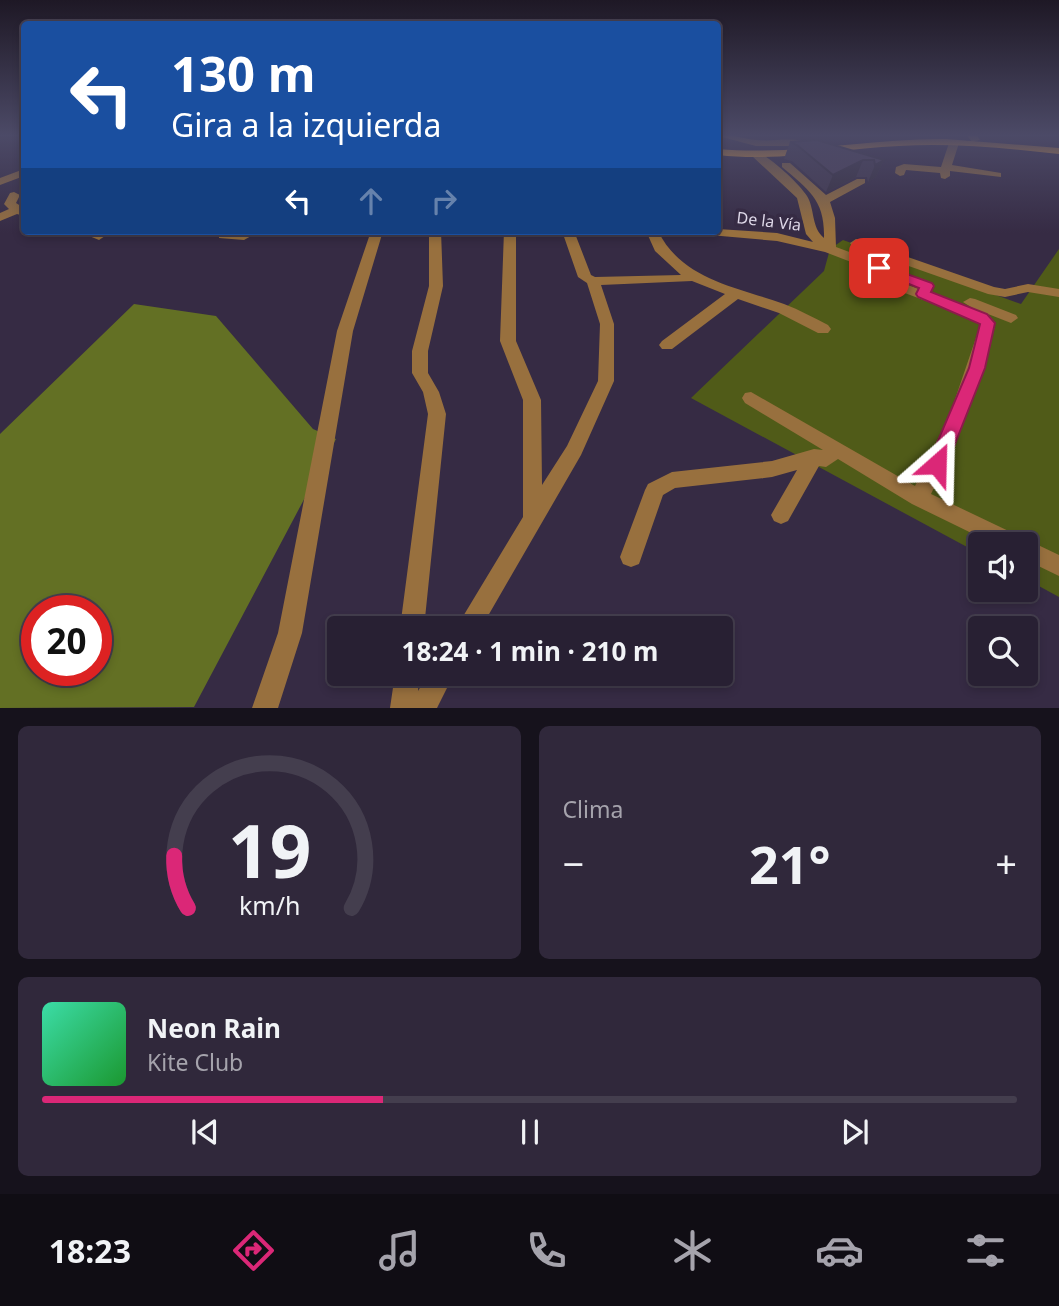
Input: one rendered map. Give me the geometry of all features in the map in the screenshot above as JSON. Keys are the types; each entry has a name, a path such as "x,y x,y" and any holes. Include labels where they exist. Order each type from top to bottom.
{"street":[{"path":"771,167 794,187 807,209 811,234 830,249"},
{"path":"787,167 825,200 831,217 830,249"},
{"path":"904,167 997,175"},
{"path":"900,173 900,169 904,167"},
{"path":"945,172 947,167"},
{"path":"0,184 21,174"},
{"path":"825,200 861,181"},
{"path":"0,184 19,196 10,202 20,212"},
{"path":"0,217 20,212"},
{"name":"De la Vía","path":"721,233 777,237 830,249 925,290"},
{"path":"223,235 246,235"},
{"path":"265,708 290,633 345,331 376,235"},
{"path":"413,616 438,415 431,392 420,373 420,351 436,286 435,235"},
{"path":"510,235 508,341 532,400 533,517"},
{"path":"569,235 585,277 593,281 679,279 695,276"},
{"path":"653,235 667,257 695,276 780,308 823,328"},
{"path":"856,243 962,282 1005,293 1028,288 1059,293"},
{"path":"883,280 952,296 1011,318"},
{"path":"475,616 574,450 606,381 607,324 593,281"},
{"path":"952,296 962,282"},
{"path":"919,498 946,446 977,368 989,326 982,317 925,290"},
{"path":"667,345 736,293"},
{"path":"751,398 919,498 990,532"},
{"path":"631,557 655,490 672,480 772,469 814,457 826,459 835,450"},
{"path":"781,515 814,457"},
{"path":"1038,556 1059,566"},
{"path":"402,708 405,686"},
{"path":"422,708 435,686"}],"green space":[{"path":"843,240 1021,304 1059,249 1059,597 1038,586 1038,532 968,532 968,548 691,398 824,271 830,249"},
{"path":"134,304 216,316 313,429 336,439 194,707 0,708 0,434"}],"building":[{"path":"823,167 849,167 833,175"}],"route":[{"path":"879,268 927,286 923,294 982,317 989,326 977,368 937,464"}]}
